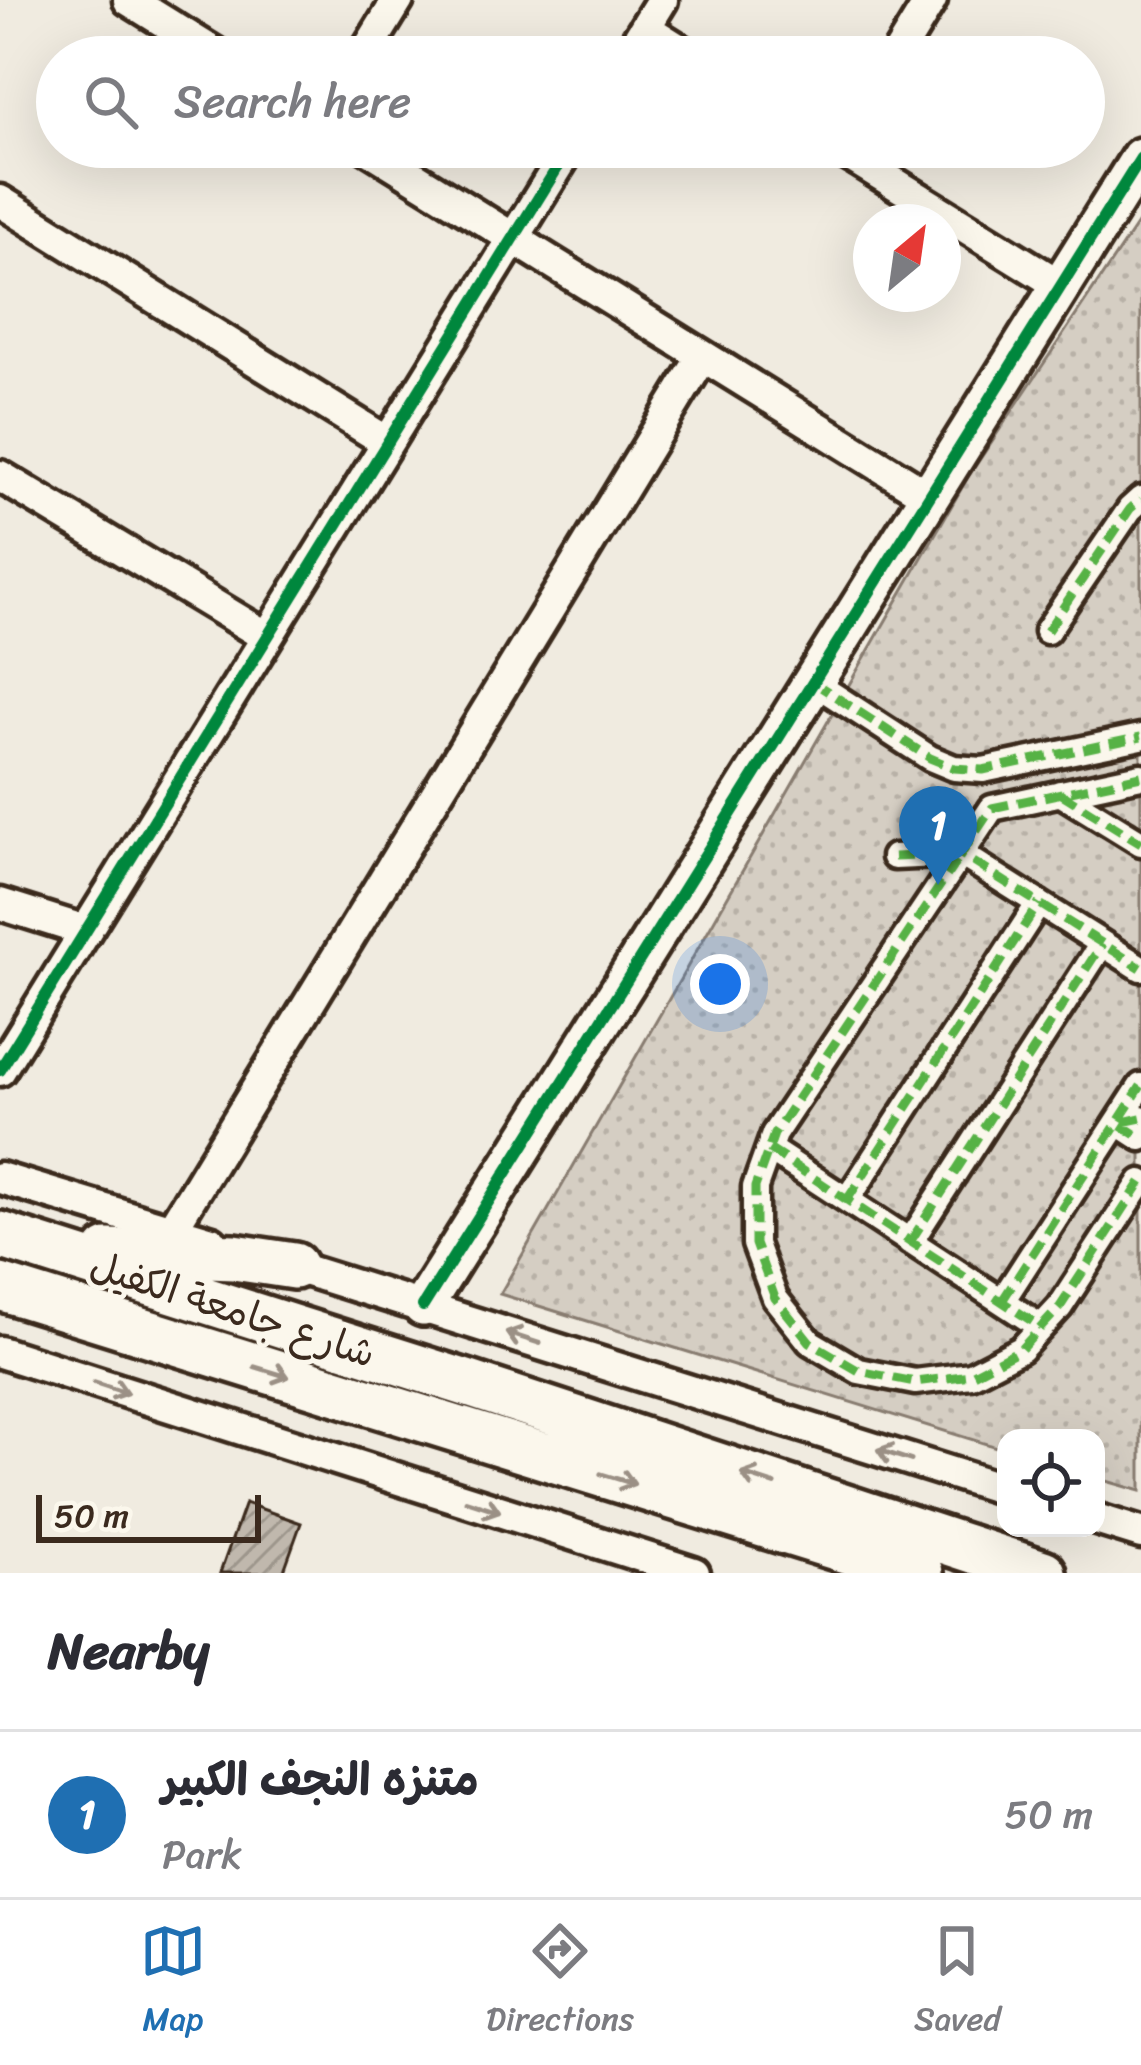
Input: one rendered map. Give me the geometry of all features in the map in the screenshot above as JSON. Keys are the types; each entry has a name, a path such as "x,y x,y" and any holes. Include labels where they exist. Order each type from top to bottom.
{"main road":[{"path":"8,1237 77,1250 234,1257 294,1266"},
{"name":"شارع جامعة الكفيل","path":"8,1237 466,1383 910,1556"},
{"name":"شارع جامعة الكفيل","path":"0,1287 466,1432 910,1556"},
{"path":"910,1556 1043,1573"}],"street":[{"path":"377,36 398,0"},
{"path":"640,36 662,0"},
{"path":"909,36 931,0"},
{"path":"135,2 188,36"},
{"path":"645,28 658,36"},
{"path":"423,1306 1141,158"},
{"path":"400,168 929,496"},
{"path":"0,1070 557,168"},
{"path":"871,168 1061,286"},
{"path":"0,201 387,442"},
{"path":"171,1231 704,356"},
{"path":"0,476 267,637"},
{"path":"1047,631 1141,499"},
{"path":"813,682 930,758 954,768 983,770 1141,737"},
{"path":"1141,776 992,808 774,1134 755,1187 755,1244 775,1298 810,1342 859,1371 915,1382 971,1375 1022,1348 1060,1307 1141,1182"},
{"path":"1060,794 1141,843"},
{"path":"894,857 961,854 1141,968"},
{"path":"847,1200 1039,903"},
{"path":"0,904 86,932"},
{"path":"910,1241 1102,944"},
{"path":"1002,1301 1129,1121 1141,1086"},
{"path":"1129,1121 1141,1138"},
{"path":"769,1149 1041,1327"},
{"path":"0,1178 997,1487"},
{"path":"0,1352 694,1573"},
{"path":"1105,1522 1141,1533"}],"shaded area":[{"path":"1141,218 1141,1491 1105,1481 1105,1429 997,1429 997,1447 500,1294 968,477"}],"building":[{"path":"245,1503 301,1523 283,1573 220,1573"}],"marked path":[{"path":"1047,631 1141,499"},
{"path":"813,682 930,758 954,768 983,770 1141,737"},
{"path":"1141,776 992,808 774,1134 755,1187 755,1244 775,1298 810,1342 859,1371 915,1382 971,1375 1021,1349 1060,1307 1141,1182"},
{"path":"1060,793 1141,843"},
{"path":"894,857 961,854 1141,968"},
{"path":"847,1200 1039,903"},
{"path":"910,1242 1102,944"},
{"path":"1002,1301 1141,1086"},
{"path":"1141,1118 1118,1123 1141,1138"},
{"path":"769,1149 1041,1327"}],"cycle path":[{"path":"423,1306 1141,158"},
{"path":"0,1070 557,168"}],"place":[{"name":"متنزه النجف الكبير","path":"938,885"}]}
